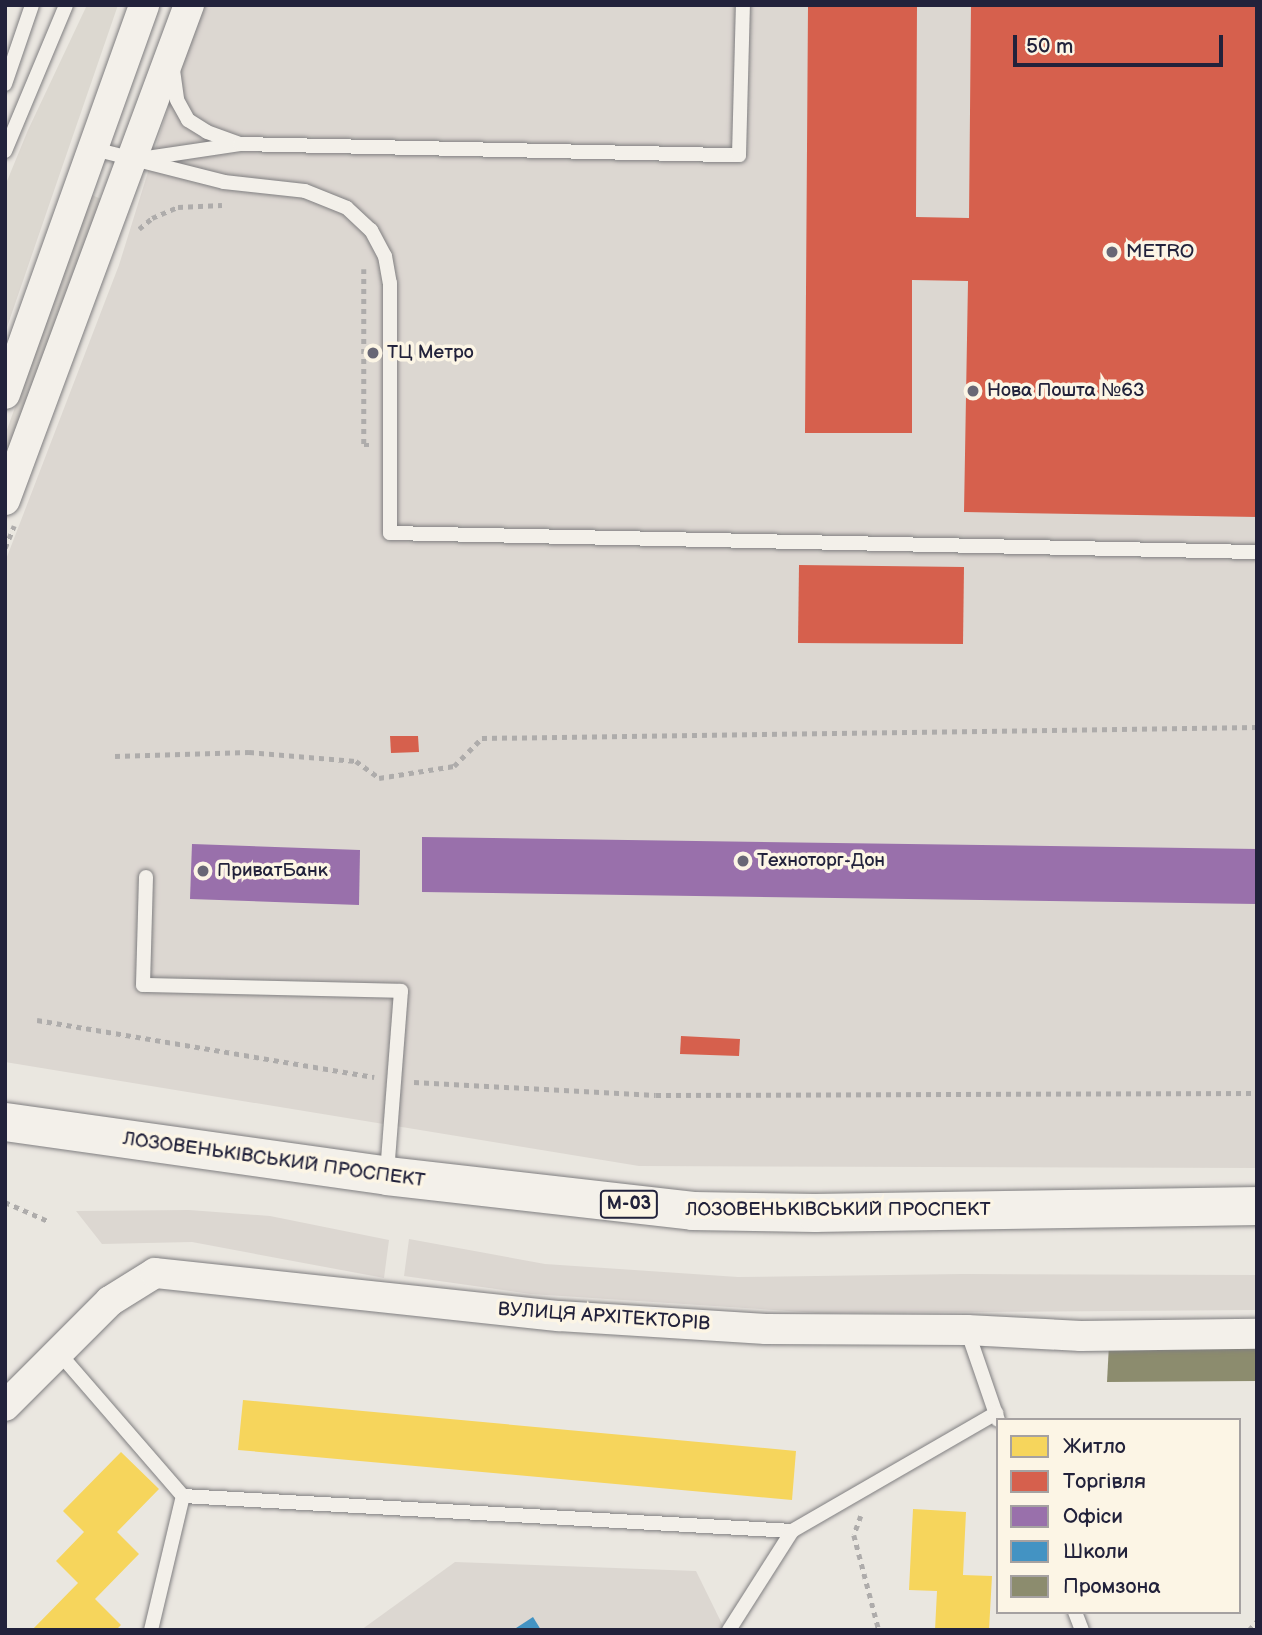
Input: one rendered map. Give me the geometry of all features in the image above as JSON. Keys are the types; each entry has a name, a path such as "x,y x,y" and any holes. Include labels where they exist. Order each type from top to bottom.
{"highway":[{"name":"ЛОЗОВЕНЬКІВСЬКИЙ ПРОСПЕКТ","path":"5,1122 387,1176 693,1211 816,1213 1257,1206"}],"street":[{"path":"5,394 145,5"},
{"path":"12,507 131,160 174,52 189,5"},
{"name":"ВУЛИЦЯ АРХІТЕКТОРІВ","path":"5,1406 110,1301 155,1273 559,1316 766,1329 967,1330 1081,1336 1257,1334"}],"lane":[{"path":"5,83 32,5"},
{"path":"5,151 66,5"},
{"path":"131,160 240,144 740,156 743,5"},
{"path":"174,52 173,79 182,111 207,132 240,144"},
{"path":"94,149 224,182 305,191 347,208 363,221 382,249 390,283 390,533 1257,552"},
{"path":"146,877 143,985 401,991 387,1176"},
{"path":"729,1630 792,1531 997,1417 967,1330"},
{"path":"59,1353 183,1496 792,1531"},
{"path":"150,1630 183,1496"}],"path":[{"path":"135,232 152,219 178,207 225,205"},
{"path":"363,221 365,445 388,445"},
{"path":"5,548 12,507"},
{"path":"115,756 250,752 356,761 379,778 454,766 482,738 1257,727"},
{"path":"37,1020 394,1081 656,1095 1257,1093"},
{"path":"5,1202 48,1221"},
{"path":"873,1484 853,1535 878,1630"},
{"path":"1250,1630 1257,1621"}],"shaded area":[{"path":"87,5 118,5 5,333 5,186 28,130"},
{"path":"200,5 1257,5 1257,1168 639,1166 5,1062 5,562 119,265"},
{"path":"92,195 101,199 5,460 5,435"},
{"path":"189,1210 270,1216 389,1240 384,1278 192,1242 102,1244 76,1211"},
{"path":"409,1239 545,1264 738,1277 963,1274 1257,1275 1257,1310 819,1313 531,1294 404,1276"},
{"path":"455,1562 696,1571 725,1630 361,1630"}],"building: Житло":[{"path":"243,1400 796,1451 792,1500 238,1450"},
{"path":"121,1452 159,1489 117,1532 139,1554 95,1599 121,1625 116,1630 32,1630 78,1583 56,1561 84,1532 63,1511"},
{"path":"913,1509 966,1512 963,1575 992,1576 989,1630 935,1630 937,1591 909,1590"}],"building: Торгівля":[{"name":"METRO","path":"808,5 917,5 916,217 969,218 971,5 1257,5 1257,517 964,512 968,281 912,280 912,433 805,433"},
{"path":"799,565 964,567 963,644 798,643"},
{"path":"390,736 418,736 419,752 391,753"},
{"path":"681,1036 740,1039 739,1056 680,1054"}],"building: Офіси":[{"path":"422,837 1257,849 1257,904 422,892"},
{"path":"192,844 360,850 359,905 190,899"}],"building: Школи":[{"path":"533,1617 541,1630 513,1630"}],"building: Промзона":[{"path":"1109,1344 1257,1344 1257,1381 1107,1382"}],"place":[{"name":"METRO","path":"1112,252"},
{"name":"ТЦ Метро","path":"373,353"},
{"name":"Нова Пошта №63","path":"973,391"},
{"name":"Техноторг-Дон","path":"743,861"},
{"name":"ПриватБанк","path":"203,871"}]}
